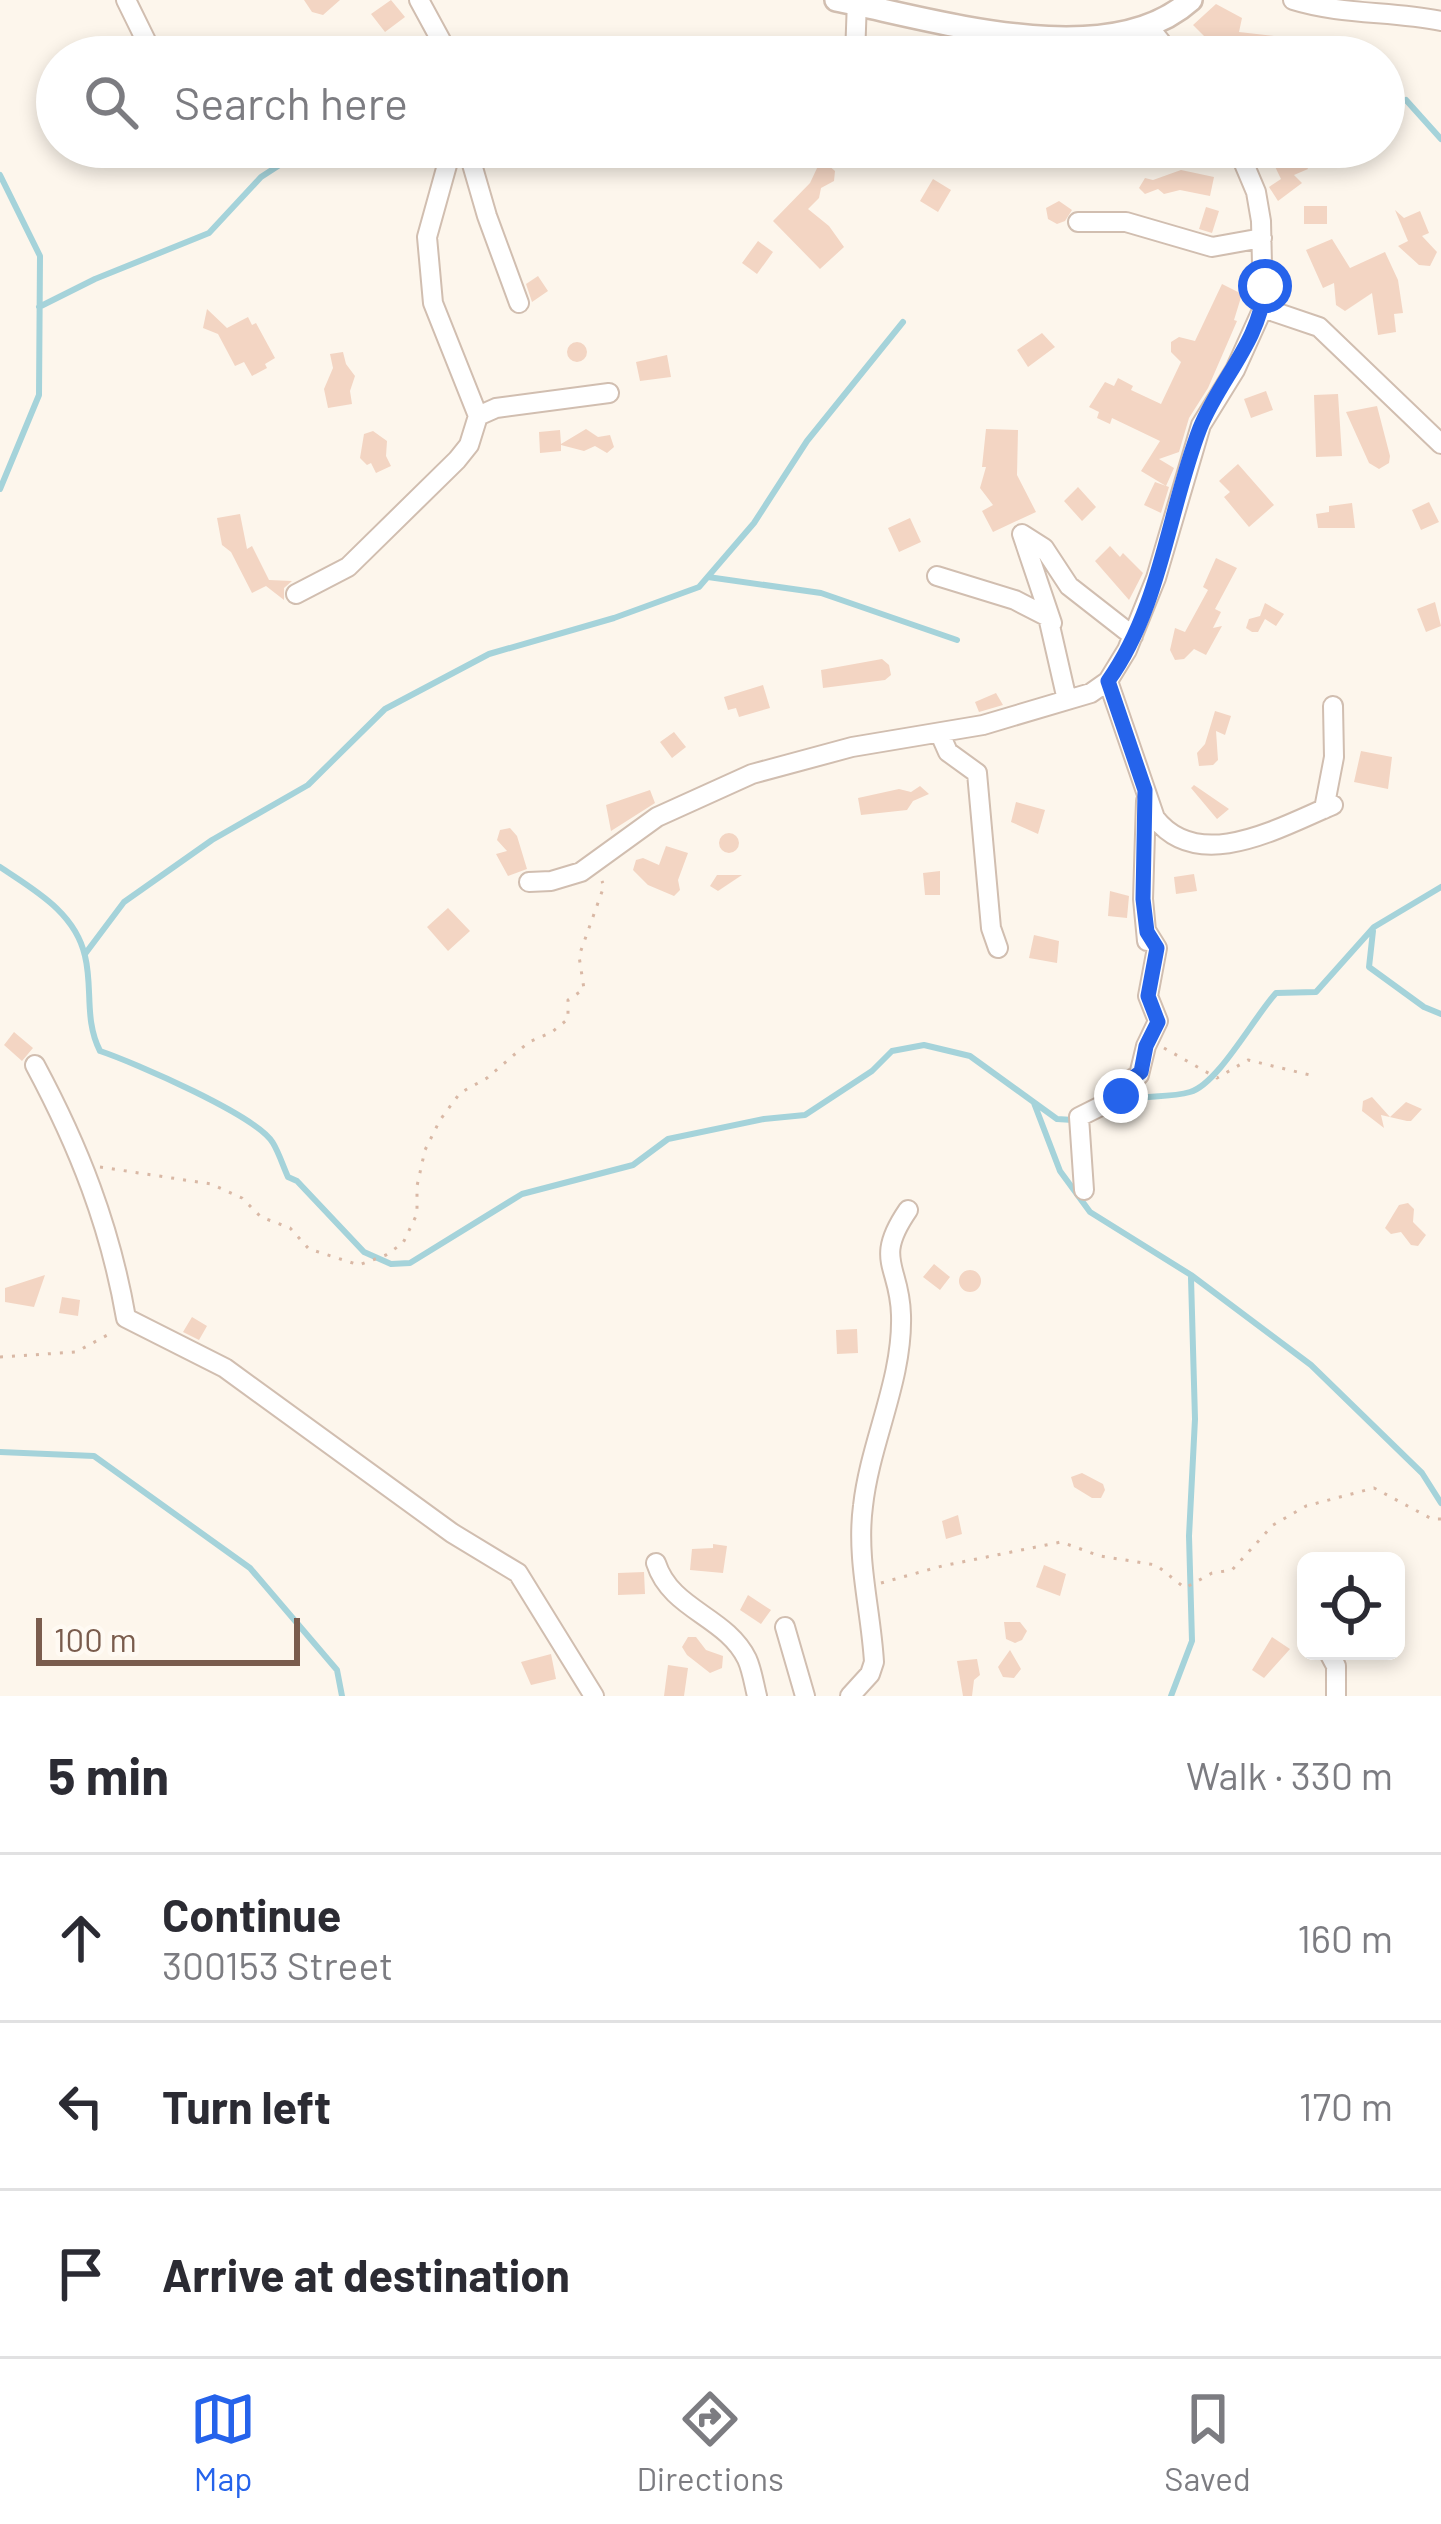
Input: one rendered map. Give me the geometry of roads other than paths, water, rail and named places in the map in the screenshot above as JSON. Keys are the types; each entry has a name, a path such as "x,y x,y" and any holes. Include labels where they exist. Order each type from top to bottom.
{"street":[{"path":"126,0 144,36"},
{"path":"418,0 438,36"},
{"path":"836,0 1031,35 1112,34 1149,27 1191,0"},
{"path":"1293,0 1349,12 1396,12 1441,21"},
{"path":"856,36 858,2"},
{"path":"1149,27 1156,36"},
{"path":"296,594 349,567 469,445 478,416 433,303 427,237 446,168"},
{"path":"473,168 519,303"},
{"path":"530,882 568,877 657,817 752,774 852,747 940,734 1091,693 1108,681 1133,636 1156,578 1201,425 1263,308 1262,238 1256,192 1246,168"},
{"path":"1078,222 1126,222 1212,247 1262,238"},
{"path":"1263,308 1319,327 1441,444"},
{"path":"478,416 516,404 609,393"},
{"path":"1067,700 1052,623 1022,534 1044,548 1069,586 1133,636"},
{"path":"937,576 1015,600 1052,623"},
{"path":"1108,681 1162,826 1195,844 1232,842 1329,807 1334,706"},
{"path":"940,734 948,752 976,773 984,868 998,948"},
{"path":"1084,1190 1079,1117 1124,1094 1142,1066 1158,1022 1148,996 1157,948 1147,940 1143,899 1145,790"},
{"path":"35,1065 85,1166 133,1321 225,1368 452,1533 518,1573 594,1696"},
{"path":"850,1696 874,1663 866,1604 863,1500 882,1430 901,1316 888,1252 908,1210"},
{"path":"656,1563 674,1596 746,1656 758,1696"},
{"path":"785,1628 805,1696"},
{"path":"1333,1660 1336,1696"}],"waterway":[{"path":"1406,100 1441,139"},
{"path":"39,307 209,233 275,168"},
{"path":"0,175 40,256 39,395 0,489"},
{"path":"85,954 124,902 212,840 308,785 385,709 489,654 614,618 699,587 754,523 807,441 903,322"},
{"path":"708,577 821,593 957,640"},
{"path":"0,867 52,904 80,940 92,1028 100,1051 193,1091 263,1132 288,1177 364,1252 391,1264 410,1263 522,1194 633,1165 668,1139 805,1115 872,1071 892,1051 924,1045 970,1056 1057,1119 1073,1120"},
{"path":"1124,1100 1182,1094 1201,1086 1276,993 1316,992 1374,927 1441,887"},
{"path":"1373,931 1369,967 1441,1014"},
{"path":"1034,1103 1060,1171 1090,1212 1191,1275 1311,1365 1422,1473 1441,1503"},
{"path":"1171,1696 1192,1641 1189,1536 1195,1419 1191,1278"},
{"path":"0,1452 94,1456 250,1568 337,1670 342,1696"}]}
